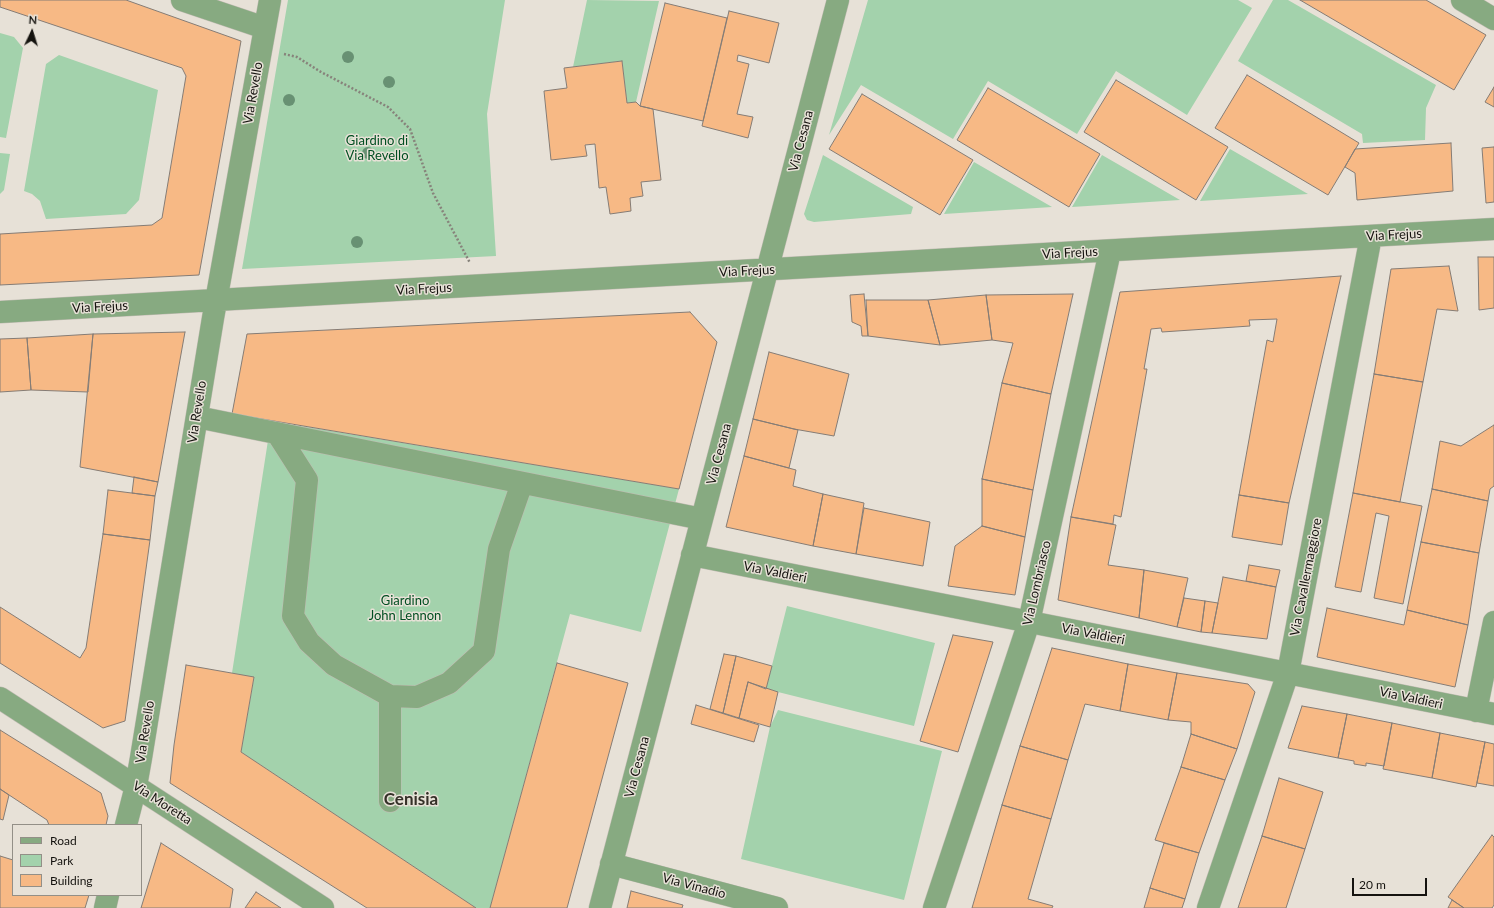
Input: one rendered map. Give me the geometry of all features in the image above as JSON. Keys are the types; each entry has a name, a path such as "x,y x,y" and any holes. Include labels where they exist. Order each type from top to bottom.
{"street":[{"path":"182,0 265,28"},
{"name":"Via Revello","path":"126,824 136,786 216,301 270,0"},
{"name":"Via Cesana","path":"600,908 838,0"},
{"path":"1462,0 1494,19"},
{"name":"Via Frejus","path":"0,312 1494,229"},
{"name":"Via Cavallermaggiore","path":"1208,908 1288,673 1371,236"},
{"name":"Via Lombriasco","path":"934,908 1029,622 1110,251"},
{"path":"197,417 702,519"},
{"path":"276,433 307,480 293,616 309,642 334,665 390,696 417,697 449,683 484,651 499,549 522,483"},
{"name":"Via Valdieri","path":"692,555 1485,713"},
{"path":"1485,713 1494,622"},
{"path":"390,696 390,801"},
{"name":"Via Moretta","path":"0,698 323,908"},
{"name":"Via Vinadio","path":"611,864 777,908"},
{"path":"105,908 108,896"}],"path":[{"path":"261,49 297,57 321,72 388,107 410,129 433,193 468,258 477,286"}],"green space":[{"name":"Giardino di Via Revello","path":"288,0 505,0 487,114 496,256 242,269"},
{"path":"587,0 659,1 636,102 627,103 622,61 573,67"},
{"path":"868,0 1238,0 1252,8 1187,115 1116,71 1077,134 988,81 953,139 861,85 829,135"},
{"path":"1273,0 1288,0 1436,85 1426,108 1425,140 1363,143 1362,134 1238,61"},
{"path":"0,33 14,37 23,48 6,138 0,137"},
{"path":"59,55 158,90 139,200 126,214 46,219 40,201 32,194 24,191 46,64"},
{"path":"1230,149 1308,194 1200,201"},
{"path":"0,153 10,154 4,190 0,194"},
{"path":"823,155 913,207 911,214 814,222 807,220 804,214"},
{"path":"1102,155 1180,200 1072,207"},
{"path":"974,162 1052,207 944,214"},
{"name":"Giardino John Lennon","path":"271,421 679,489 641,632 570,614 490,908 476,908 241,752 254,678 232,673"},
{"path":"787,606 935,643 914,726 766,689"},
{"path":"778,710 942,751 904,900 741,859 770,727"}],"building":[{"path":"0,0 126,0 241,41 199,275 0,285 0,234 152,225 162,218 186,76 182,68 0,7"},
{"path":"1300,0 1426,0 1486,35 1454,90"},
{"path":"665,3 727,18 703,121 640,106"},
{"path":"729,11 779,23 769,63 738,55 737,61 749,64 737,114 753,117 748,138 702,126"},
{"path":"622,61 627,103 636,102 640,106 653,109 661,180 641,182 643,196 630,198 631,211 610,214 606,187 599,188 595,144 585,145 587,156 551,160 544,91 567,88 564,68"},
{"path":"1247,75 1359,143 1328,195 1215,128"},
{"path":"1116,80 1228,147 1196,200 1084,132"},
{"path":"1494,87 1494,107 1485,102"},
{"path":"988,88 1100,154 1069,207 957,140"},
{"path":"862,94 973,160 940,215 829,149"},
{"path":"1451,143 1453,191 1357,200 1355,173 1345,167 1355,149"},
{"path":"1494,147 1494,202 1486,203 1482,148"},
{"path":"1478,257 1494,257 1494,308 1479,310"},
{"path":"1449,266 1458,311 1437,309 1423,382 1374,374 1391,269"},
{"path":"1341,276 1289,503 1239,495 1267,340 1273,342 1277,319 1249,320 1250,326 1162,332 1161,328 1151,329 1144,369 1147,369 1121,517 1114,515 1113,524 1071,517 1120,292"},
{"path":"864,294 868,336 862,336 861,326 852,322 850,295"},
{"path":"1073,294 1051,394 1002,383 1013,343 992,340 986,295"},
{"path":"986,295 992,340 940,345 928,300"},
{"path":"866,300 928,300 940,345 868,336"},
{"path":"690,312 717,342 679,489 232,414 247,334"},
{"path":"185,332 158,482 80,467 93,334"},
{"path":"93,334 88,392 31,390 27,338"},
{"path":"27,338 31,390 0,392 0,339"},
{"path":"769,352 849,374 834,436 794,429 753,419"},
{"path":"1374,374 1423,382 1400,502 1353,493"},
{"path":"1002,383 1051,394 1033,490 982,479"},
{"path":"753,419 798,430 789,468 744,456"},
{"path":"1494,425 1494,486 1490,489 1488,501 1432,489 1440,441 1461,446"},
{"path":"744,456 796,470 793,486 823,494 813,546 726,527"},
{"path":"134,477 158,482 155,496 132,493"},
{"path":"982,479 1033,490 1025,537 982,526"},
{"path":"1432,489 1488,501 1479,553 1421,542"},
{"path":"108,490 155,496 150,540 103,534"},
{"path":"1353,493 1422,506 1403,604 1374,598 1389,516 1376,513 1361,592 1335,587"},
{"path":"823,494 864,503 856,554 813,546"},
{"path":"1239,495 1289,503 1282,545 1232,537"},
{"path":"864,508 930,522 923,566 856,554"},
{"path":"1071,517 1116,525 1108,565 1144,570 1139,618 1058,600"},
{"path":"982,526 1025,537 1015,595 948,586 955,546"},
{"path":"103,534 150,540 125,721 103,728 0,663 0,607 80,658 86,648"},
{"path":"1421,542 1479,553 1468,625 1407,610"},
{"path":"1249,565 1280,570 1276,587 1246,581"},
{"path":"1144,570 1188,578 1177,627 1139,618"},
{"path":"1223,577 1276,587 1267,639 1212,633"},
{"path":"1184,598 1205,601 1201,632 1177,627"},
{"path":"1205,601 1218,603 1212,633 1201,632"},
{"path":"1327,608 1404,625 1407,610 1468,625 1455,687 1317,657"},
{"path":"953,635 993,642 958,752 920,741"},
{"path":"1052,648 1128,664 1120,711 1085,704 1068,760 1020,746"},
{"path":"724,654 736,656 723,713 710,709"},
{"path":"736,656 772,666 766,689 748,682 739,718 723,713"},
{"path":"557,663 628,683 567,908 490,908"},
{"path":"1128,664 1177,673 1168,720 1120,711"},
{"path":"186,665 254,677 241,752 476,908 367,908 170,783"},
{"path":"1177,673 1248,684 1255,692 1237,749 1191,734 1191,722 1168,720"},
{"path":"748,682 778,692 770,727 739,718"},
{"path":"696,705 759,725 754,742 691,724"},
{"path":"1302,706 1347,714 1338,758 1288,748"},
{"path":"1347,714 1392,723 1384,766 1366,763 1366,766 1354,764 1354,761 1338,758"},
{"path":"1392,723 1440,733 1432,778 1383,769"},
{"path":"0,730 101,793 108,816 106,824 49,824 47,820 0,789"},
{"path":"1440,733 1485,742 1476,787 1432,778"},
{"path":"1191,734 1237,749 1225,780 1181,767"},
{"path":"1485,742 1494,744 1494,786 1477,783"},
{"path":"1020,746 1068,760 1051,819 1002,805"},
{"path":"1181,767 1225,780 1199,853 1155,840"},
{"path":"1279,778 1323,792 1305,849 1262,836"},
{"path":"0,789 9,795 3,820 0,819"},
{"path":"1002,805 1051,819 1028,899 1053,906 1052,908 972,908"},
{"path":"1492,835 1494,837 1494,905 1492,908 1464,908 1448,897"},
{"path":"1262,836 1305,849 1286,908 1238,908"},
{"path":"161,843 233,889 230,908 141,908"},
{"path":"1164,843 1199,853 1185,899 1150,888"},
{"path":"0,856 12,860 12,896 89,896 85,908 0,908"},
{"path":"1150,888 1185,899 1182,908 1144,908"},
{"path":"631,891 683,905 682,908 627,908"},
{"path":"256,892 281,908 245,908"},
{"path":"1452,900 1464,908 1448,908"}],"district":[{"name":"Cenisia","path":"411,800"}]}
